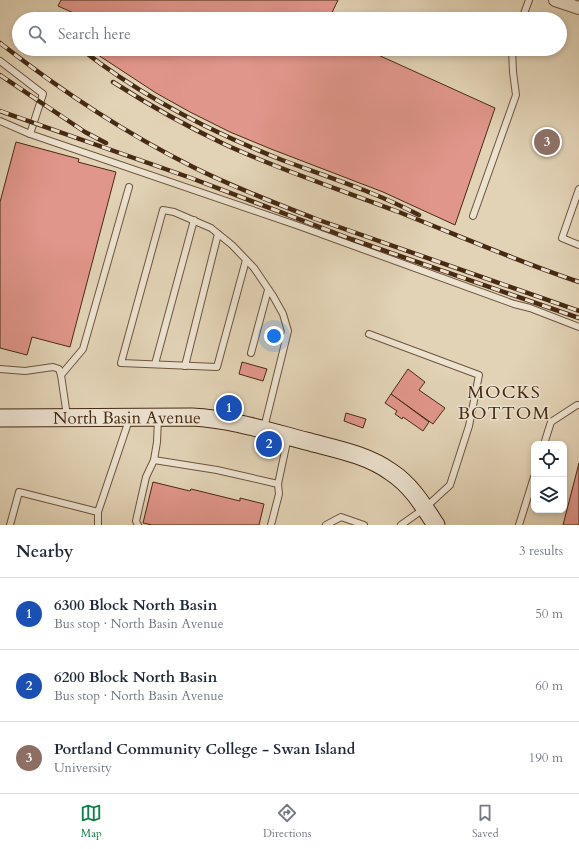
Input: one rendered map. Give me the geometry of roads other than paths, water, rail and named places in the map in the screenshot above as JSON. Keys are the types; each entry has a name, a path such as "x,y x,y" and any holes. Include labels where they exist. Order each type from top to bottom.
{"street":[{"path":"555,0 579,8"},
{"name":"North Basin Avenue","path":"0,418 214,418 264,430 353,453 374,461 402,480 426,508 436,525"}],"lane":[{"path":"525,12 529,0"},
{"path":"473,216 516,94 512,56"},
{"path":"0,61 43,94 30,134"},
{"path":"0,121 30,134 299,226 579,327"},
{"path":"61,375 82,349 129,187"},
{"path":"579,189 562,238 579,245"},
{"path":"246,260 217,367 121,363 163,210 174,212 194,220 211,228 232,245 254,268 283,314 288,332 264,430"},
{"path":"154,364 194,220"},
{"path":"185,366 218,234"},
{"path":"251,353 268,290"},
{"path":"369,334 479,375 469,426 450,485 426,508 401,525"},
{"path":"0,369 25,371 53,367 59,369 67,418"},
{"path":"545,441 551,422 579,405"},
{"path":"98,525 98,512 130,417"},
{"path":"138,525 136,521 146,477 154,460 157,442 158,417"},
{"path":"271,525 279,494 278,484 288,436"},
{"path":"154,460 217,470 278,484"},
{"path":"519,525 531,487"},
{"path":"10,525 19,492 98,512"},
{"path":"326,525 341,517 364,525"}],"railway":[{"path":"0,43 12,52"},
{"path":"18,56 70,94 118,125 168,154 208,174 316,219 579,311"},
{"path":"90,56 152,97 203,125 255,149 368,192 419,215"},
{"path":"0,75 85,132 106,143"},
{"path":"113,82 182,123 245,153 510,257 579,282"},
{"path":"0,111 191,178 351,239 579,318"}],"place":[{"name":"Portland Community College - Swan Island","path":"547,142"},
{"name":"6300 Block North Basin","path":"229,408"},
{"name":"6200 Block North Basin","path":"269,444"}],"district":[{"name":"MOCKS BOTTOM","path":"504,402"}]}
